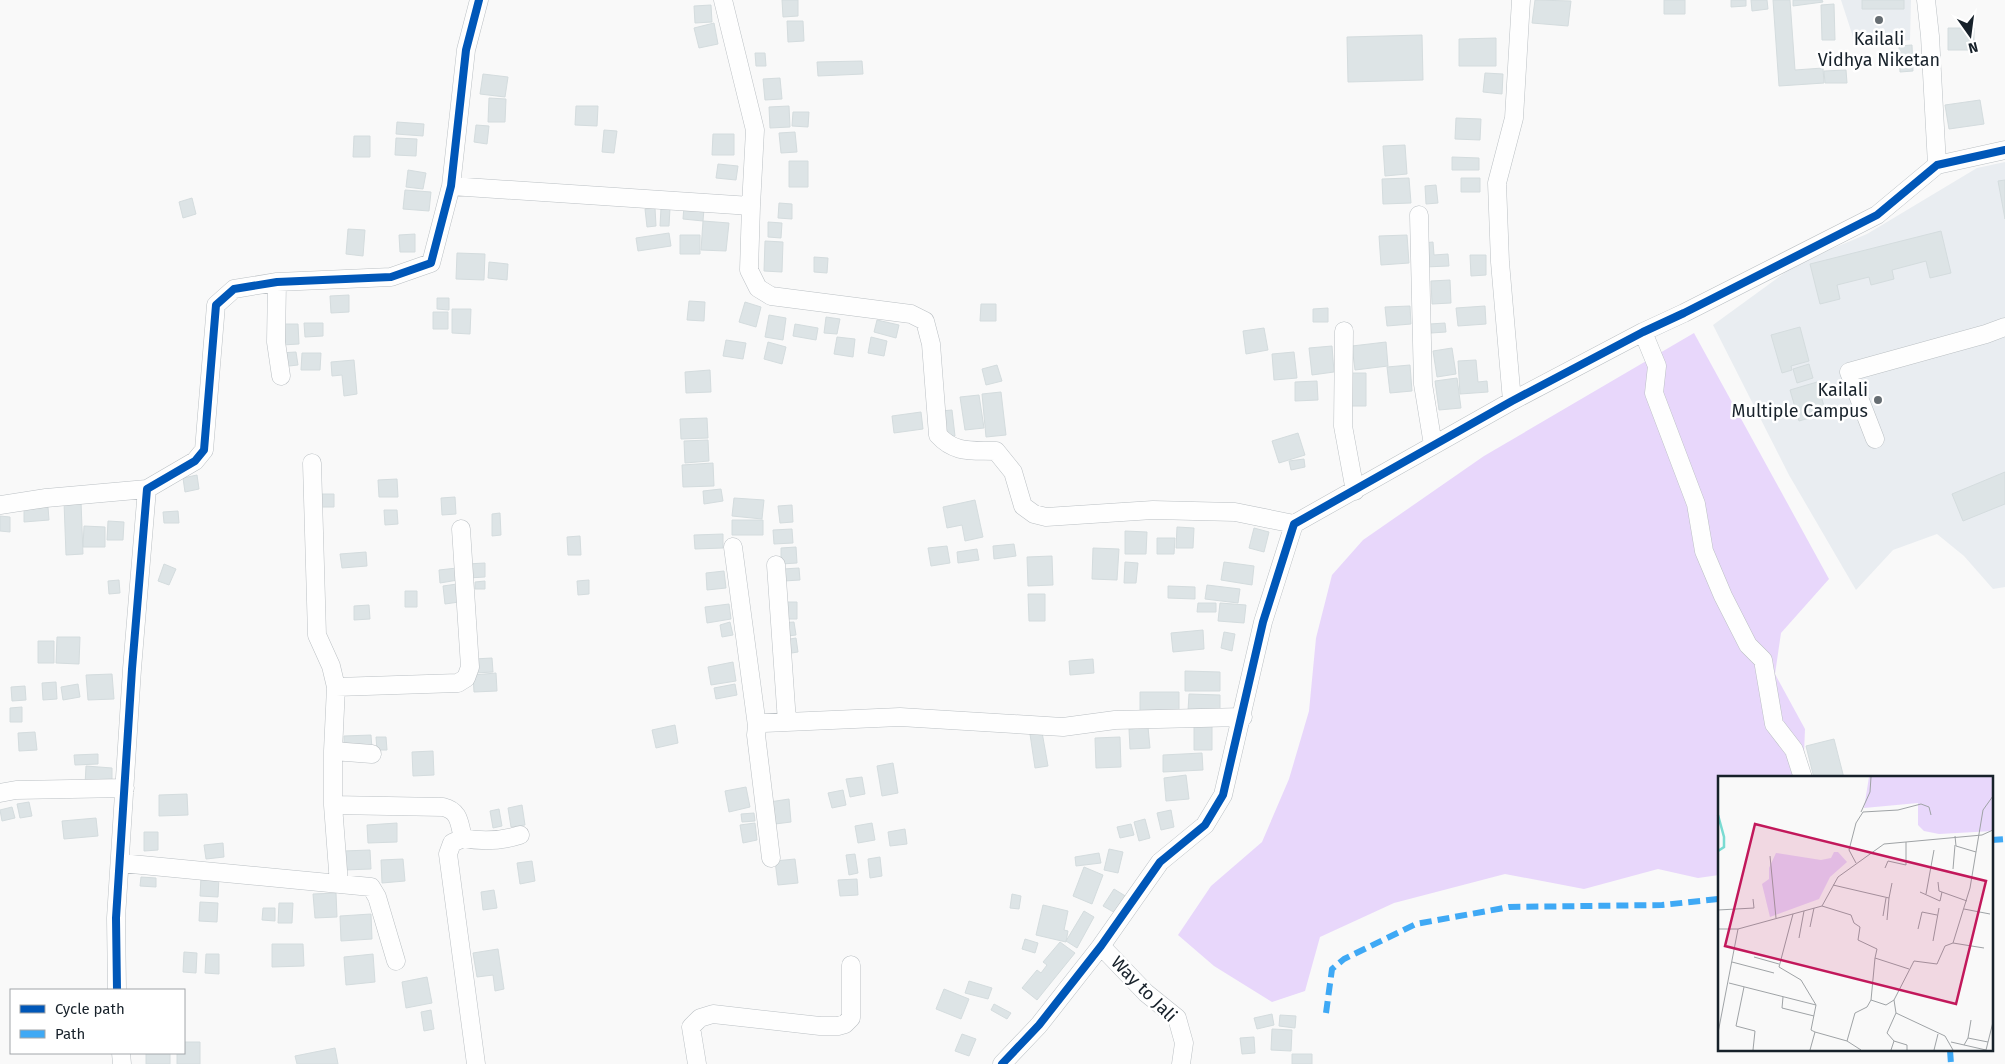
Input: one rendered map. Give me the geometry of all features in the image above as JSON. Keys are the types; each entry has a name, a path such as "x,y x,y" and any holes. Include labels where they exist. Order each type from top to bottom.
{"street":[{"path":"0,505 46,498 147,489 196,461 204,450 216,304 234,289 277,282 391,277 431,263 451,186 466,50 479,0"},
{"path":"723,0 755,130 749,270 758,288 771,296 911,314 925,321 931,344 938,435 948,446 960,450 996,451 1013,472 1023,506 1034,514 1046,517 1153,510 1236,512 1294,524 1512,401 1643,332 1877,215 1937,165 2005,150"},
{"path":"1512,401 1500,262 1497,183 1514,118 1521,0"},
{"path":"1926,0 1930,36 1937,165"},
{"path":"451,186 751,206"},
{"path":"1419,215 1423,384 1433,445"},
{"path":"277,282 276,342 281,376"},
{"path":"1874,439 1849,372 2005,327"},
{"path":"1344,331 1343,426 1355,491"},
{"path":"1643,332 1658,366 1654,393 1696,504 1704,551 1723,596 1748,645 1763,660 1774,724 1794,750 1802,776"},
{"path":"312,463 318,635 331,666 336,687 333,805 339,884"},
{"path":"117,989 116,918 126,788 132,669 147,489"},
{"path":"1002,1064 1039,1025 1101,946 1160,862 1205,825 1223,795 1243,717 1263,622 1294,524"},
{"path":"336,687 458,682 466,678 470,668 460,529"},
{"path":"733,547 757,726 766,835 771,858"},
{"path":"776,566 788,722"},
{"path":"757,726 764,723 900,717 1063,727 1115,720 1243,717"},
{"path":"333,751 372,754"},
{"path":"0,793 126,788"},
{"path":"333,805 443,807 452,810 458,816 463,838"},
{"path":"476,1064 448,854 452,843 463,838 502,840 520,835"},
{"path":"121,863 370,888 378,897 396,961"},
{"name":"Way to Jali","path":"1101,946 1146,993 1177,1018 1184,1043 1181,1064"},
{"path":"697,1064 691,1027 700,1018 712,1014 820,1026 845,1024 851,1018 851,965"}],"shaded area":[{"name":"Kailali Vidhya Niketan","path":"1841,0 1911,0 1910,40 1856,46"},
{"name":"Kailali Multiple Campus","path":"2005,162 2005,587 1993,589 1964,556 1937,534 1893,550 1856,590 1789,475 1713,325 1798,263 1867,234 1977,168"},
{"path":"1694,333 1829,579 1781,633 1775,674 1805,729 1803,776 1718,776 1718,875 1698,878 1658,869 1584,889 1505,874 1394,903 1320,937 1305,991 1272,1002 1214,966 1178,935 1211,886 1262,842 1289,779 1309,711 1316,638 1332,575 1363,540 1484,456"}],"building":[{"path":"782,0 798,0 798,16 783,17"},
{"path":"1535,0 1571,1 1568,26 1532,23"},
{"path":"1664,0 1685,0 1685,14 1664,14"},
{"path":"1731,0 1746,0 1746,6 1731,7"},
{"path":"1751,0 1767,0 1768,9 1752,11"},
{"path":"1773,0 1790,0 1795,70 1823,68 1824,83 1779,86"},
{"path":"1793,0 1822,0 1823,2 1793,6"},
{"path":"1862,0 1904,0 1904,9 1862,9"},
{"path":"1834,4 1835,40 1822,40 1821,5"},
{"path":"711,5 712,22 695,23 694,6"},
{"path":"787,21 803,21 804,41 788,42"},
{"path":"714,23 718,44 699,48 694,28"},
{"path":"1948,28 1974,28 1974,50 1948,50"},
{"path":"1422,35 1423,80 1348,82 1347,37"},
{"path":"1496,38 1496,66 1459,66 1459,39"},
{"path":"1912,45 1913,71 1900,72 1899,46"},
{"path":"755,53 765,53 766,66 756,66"},
{"path":"862,61 863,74 818,76 817,62"},
{"path":"1846,70 1847,83 1825,83 1824,71"},
{"path":"1485,73 1503,74 1502,94 1483,92"},
{"path":"483,74 508,77 505,97 480,94"},
{"path":"780,78 782,99 765,100 763,79"},
{"path":"489,98 506,99 505,122 488,122"},
{"path":"1980,100 1984,124 1949,129 1945,105"},
{"path":"576,106 598,106 597,126 575,125"},
{"path":"789,106 790,127 770,128 769,107"},
{"path":"793,112 809,112 808,127 792,126"},
{"path":"1456,118 1481,119 1480,140 1455,139"},
{"path":"397,122 424,124 423,136 396,134"},
{"path":"476,125 489,126 487,144 474,142"},
{"path":"604,130 617,131 614,153 602,152"},
{"path":"795,132 797,152 781,153 779,133"},
{"path":"713,134 734,134 734,155 712,155"},
{"path":"354,136 370,136 370,157 353,157"},
{"path":"396,138 417,139 416,156 395,155"},
{"path":"1405,145 1407,174 1385,176 1383,146"},
{"path":"1452,157 1479,158 1479,170 1452,170"},
{"path":"789,161 808,161 808,187 789,187"},
{"path":"718,164 738,166 736,180 716,178"},
{"path":"408,170 426,173 423,189 406,187"},
{"path":"1409,178 1411,203 1383,204 1382,179"},
{"path":"1461,178 1480,178 1480,192 1461,192"},
{"path":"2005,180 2005,219 1998,181"},
{"path":"1436,185 1438,203 1426,204 1425,186"},
{"path":"405,190 431,192 429,211 403,209"},
{"path":"192,198 196,214 183,218 179,202"},
{"path":"779,203 792,204 792,219 778,218"},
{"path":"684,206 704,209 703,221 683,219"},
{"path":"655,208 656,226 647,227 645,209"},
{"path":"661,208 670,208 669,226 660,226"},
{"path":"703,221 729,223 726,251 701,250"},
{"path":"768,222 782,223 781,238 768,237"},
{"path":"348,229 365,230 363,256 346,254"},
{"path":"1941,231 1951,273 1930,278 1926,261 1892,270 1894,279 1871,285 1869,277 1837,285 1840,299 1820,304 1810,264"},
{"path":"669,233 671,246 638,251 636,238"},
{"path":"415,234 415,252 400,252 399,235"},
{"path":"680,235 700,235 700,254 680,254"},
{"path":"1407,235 1409,263 1381,265 1379,236"},
{"path":"765,241 783,242 782,272 764,271"},
{"path":"1433,242 1434,255 1448,254 1449,266 1424,267 1423,243"},
{"path":"457,253 485,254 484,280 456,279"},
{"path":"1470,255 1486,255 1486,275 1471,276"},
{"path":"814,257 828,258 827,273 814,272"},
{"path":"489,262 508,264 507,280 488,278"},
{"path":"1450,280 1451,303 1432,304 1431,281"},
{"path":"349,295 349,312 331,313 330,296"},
{"path":"437,298 449,298 449,310 437,309"},
{"path":"689,301 705,302 704,321 687,320"},
{"path":"745,302 761,307 756,327 739,322"},
{"path":"981,304 996,304 996,321 980,321"},
{"path":"1410,306 1411,324 1387,326 1385,307"},
{"path":"1485,306 1486,324 1458,326 1456,308"},
{"path":"1328,308 1328,322 1313,322 1313,309"},
{"path":"452,309 471,309 470,334 452,333"},
{"path":"433,312 448,312 448,329 433,329"},
{"path":"769,315 786,318 783,340 765,337"},
{"path":"826,317 840,319 837,334 824,333"},
{"path":"877,320 899,325 896,338 874,332"},
{"path":"304,323 323,323 323,336 305,337"},
{"path":"1445,323 1446,332 1431,333 1430,324"},
{"path":"281,324 298,324 299,344 282,345"},
{"path":"795,324 818,328 816,340 793,336"},
{"path":"1800,327 1809,361 1791,366 1792,370 1782,373 1771,335"},
{"path":"1264,328 1268,350 1246,354 1243,331"},
{"path":"837,337 855,339 853,357 834,354"},
{"path":"871,337 887,341 884,356 868,353"},
{"path":"726,340 746,343 743,359 723,356"},
{"path":"768,342 786,347 782,364 764,359"},
{"path":"1386,342 1388,366 1355,370 1352,346"},
{"path":"1332,346 1334,372 1312,375 1309,348"},
{"path":"1452,348 1456,374 1437,377 1433,351"},
{"path":"296,352 298,365 280,367 279,353"},
{"path":"1294,352 1297,378 1274,380 1272,354"},
{"path":"302,353 321,353 320,370 301,370"},
{"path":"354,360 357,394 344,396 342,375 332,376 331,362"},
{"path":"1476,360 1478,382 1487,381 1488,392 1460,394 1458,361"},
{"path":"1809,364 1813,378 1797,383 1793,369"},
{"path":"997,365 1002,381 986,385 982,369"},
{"path":"1410,365 1412,391 1390,393 1387,367"},
{"path":"710,370 711,392 686,393 685,372"},
{"path":"1347,373 1366,373 1366,406 1347,406"},
{"path":"1457,378 1461,408 1439,410 1435,381"},
{"path":"1317,381 1318,400 1295,401 1295,382"},
{"path":"1817,382 1826,413 1799,421 1790,390"},
{"path":"1001,392 1006,435 986,437 982,394"},
{"path":"979,395 984,428 965,430 960,397"},
{"path":"952,410 955,436 944,437 941,411"},
{"path":"921,412 923,429 894,433 892,416"},
{"path":"707,418 708,438 681,439 680,419"},
{"path":"1298,433 1305,455 1279,463 1272,441"},
{"path":"708,440 709,461 685,463 684,441"},
{"path":"1304,459 1305,467 1291,470 1289,461"},
{"path":"713,463 714,486 683,487 682,465"},
{"path":"2005,472 2005,504 1963,521 1952,494"},
{"path":"197,475 199,489 185,492 183,478"},
{"path":"397,479 398,497 379,497 378,480"},
{"path":"721,489 723,501 704,504 703,491"},
{"path":"317,494 334,494 334,507 317,507"},
{"path":"455,497 456,514 442,515 441,498"},
{"path":"734,498 764,500 762,519 732,516"},
{"path":"975,500 983,537 965,541 962,525 947,528 943,507"},
{"path":"81,501 83,554 66,555 64,502"},
{"path":"792,505 793,522 780,523 778,506"},
{"path":"48,507 49,520 24,522 24,508"},
{"path":"384,510 397,510 398,524 385,525"},
{"path":"178,511 179,523 164,523 163,512"},
{"path":"500,513 501,535 492,536 492,514"},
{"path":"0,516 10,517 10,532 0,531"},
{"path":"732,520 763,520 763,535 732,535"},
{"path":"108,521 124,522 123,540 107,540"},
{"path":"84,526 105,527 105,547 83,547"},
{"path":"1177,527 1194,528 1193,548 1176,548"},
{"path":"1254,528 1269,532 1264,552 1249,548"},
{"path":"792,529 793,543 774,544 773,530"},
{"path":"1125,531 1147,532 1146,554 1125,554"},
{"path":"723,534 723,548 695,549 694,535"},
{"path":"580,536 581,555 568,555 567,537"},
{"path":"1157,538 1175,538 1174,554 1157,554"},
{"path":"1014,544 1016,556 994,559 993,546"},
{"path":"947,546 950,563 931,566 928,548"},
{"path":"796,547 797,563 781,564 781,548"},
{"path":"1093,548 1119,549 1117,580 1092,579"},
{"path":"977,549 979,560 958,563 957,552"},
{"path":"366,552 367,566 342,568 340,554"},
{"path":"1052,556 1053,585 1028,586 1027,557"},
{"path":"1125,562 1138,563 1136,583 1124,583"},
{"path":"1224,562 1254,566 1252,585 1221,580"},
{"path":"485,563 485,577 467,578 467,564"},
{"path":"164,564 176,569 169,585 158,581"},
{"path":"457,568 458,580 440,583 439,570"},
{"path":"799,568 800,580 784,581 783,569"},
{"path":"724,571 726,588 707,590 706,573"},
{"path":"119,580 120,593 109,594 108,581"},
{"path":"589,580 589,594 578,595 577,581"},
{"path":"485,581 485,589 475,589 475,582"},
{"path":"457,584 459,602 445,604 443,586"},
{"path":"1207,585 1240,589 1238,603 1205,599"},
{"path":"1168,586 1195,587 1195,599 1168,598"},
{"path":"405,591 417,591 417,607 405,607"},
{"path":"1028,594 1045,594 1045,621 1029,621"},
{"path":"781,602 797,602 797,619 781,619"},
{"path":"1198,603 1216,603 1216,612 1197,612"},
{"path":"1220,603 1246,605 1244,623 1218,621"},
{"path":"729,604 731,619 707,623 705,607"},
{"path":"369,605 370,619 354,620 354,606"},
{"path":"730,622 733,635 722,637 720,625"},
{"path":"794,622 796,635 780,637 779,623"},
{"path":"1203,630 1204,649 1173,652 1171,633"},
{"path":"1224,632 1235,634 1232,651 1221,648"},
{"path":"57,637 80,637 79,664 56,663"},
{"path":"796,638 798,652 785,654 784,640"},
{"path":"38,641 54,641 54,663 38,663"},
{"path":"492,658 493,672 475,673 474,659"},
{"path":"1093,659 1094,673 1070,675 1069,661"},
{"path":"733,662 736,681 711,685 708,667"},
{"path":"1185,671 1220,672 1220,691 1185,691"},
{"path":"496,673 497,691 474,692 473,675"},
{"path":"112,674 114,699 88,700 86,675"},
{"path":"56,682 57,699 43,700 42,683"},
{"path":"78,684 80,697 63,700 61,687"},
{"path":"735,684 737,695 716,699 714,688"},
{"path":"25,686 26,700 12,701 11,687"},
{"path":"1140,692 1179,692 1179,712 1140,712"},
{"path":"1189,694 1220,695 1220,712 1188,711"},
{"path":"22,707 22,722 10,722 10,708"},
{"path":"1194,723 1212,723 1212,750 1194,750"},
{"path":"675,725 678,743 656,748 652,730"},
{"path":"1148,727 1150,748 1130,749 1129,729"},
{"path":"35,732 37,750 19,751 18,733"},
{"path":"1042,732 1048,766 1035,768 1030,734"},
{"path":"371,735 372,749 344,750 344,736"},
{"path":"376,737 386,737 387,750 377,750"},
{"path":"1120,737 1121,767 1096,768 1095,738"},
{"path":"1834,739 1843,776 1814,776 1806,746"},
{"path":"433,751 434,775 413,776 412,752"},
{"path":"1202,753 1203,770 1163,772 1163,755"},
{"path":"98,754 98,764 75,765 74,755"},
{"path":"893,763 898,793 882,796 877,766"},
{"path":"86,766 112,768 112,786 85,785"},
{"path":"1186,775 1189,799 1166,801 1164,778"},
{"path":"862,777 865,794 850,797 846,779"},
{"path":"746,787 750,807 729,812 725,791"},
{"path":"843,790 846,805 832,808 828,793"},
{"path":"187,794 188,815 159,816 159,795"},
{"path":"789,799 791,822 767,825 763,803"},
{"path":"29,802 32,816 20,818 17,804"},
{"path":"522,805 525,825 511,827 508,808"},
{"path":"12,807 15,818 2,821 0,810"},
{"path":"499,809 502,826 493,828 490,811"},
{"path":"1171,810 1174,827 1161,830 1157,813"},
{"path":"754,813 755,821 742,822 741,814"},
{"path":"96,818 98,836 64,839 62,821"},
{"path":"1145,819 1150,838 1139,841 1134,822"},
{"path":"397,823 397,842 368,843 367,825"},
{"path":"755,823 757,840 743,843 740,825"},
{"path":"872,823 875,840 858,843 855,826"},
{"path":"1131,824 1134,835 1120,838 1117,827"},
{"path":"905,829 907,844 890,846 888,832"},
{"path":"144,832 158,832 158,850 144,851"},
{"path":"223,843 224,857 206,859 204,845"},
{"path":"1109,849 1123,852 1118,873 1104,870"},
{"path":"370,850 371,869 344,870 343,851"},
{"path":"1099,853 1101,863 1076,866 1075,857"},
{"path":"855,854 858,873 849,875 846,855"},
{"path":"880,857 882,876 870,878 868,859"},
{"path":"403,859 405,881 382,883 381,860"},
{"path":"795,859 798,883 778,885 775,861"},
{"path":"532,861 535,881 520,884 517,863"},
{"path":"1084,867 1103,875 1092,904 1073,896"},
{"path":"141,877 156,878 156,887 140,886"},
{"path":"201,877 219,878 218,897 200,896"},
{"path":"857,879 858,895 840,896 838,880"},
{"path":"1114,889 1127,897 1117,914 1103,906"},
{"path":"494,890 497,908 483,910 481,892"},
{"path":"336,893 337,917 315,918 313,894"},
{"path":"1012,894 1021,896 1019,909 1010,908"},
{"path":"200,902 218,903 217,922 199,921"},
{"path":"279,903 293,903 292,923 278,923"},
{"path":"1043,905 1068,911 1064,930 1068,931 1066,942 1036,935"},
{"path":"263,908 275,908 275,921 262,920"},
{"path":"1084,911 1094,917 1077,948 1066,941"},
{"path":"371,914 372,939 341,941 340,916"},
{"path":"1025,939 1038,943 1035,953 1022,949"},
{"path":"1060,942 1075,953 1037,1000 1022,988 1037,970 1041,973 1047,965 1043,962"},
{"path":"272,944 303,944 304,966 272,967"},
{"path":"498,949 504,989 495,991 493,975 477,977 473,953"},
{"path":"184,952 197,953 196,973 183,972"},
{"path":"206,954 219,954 219,974 205,973"},
{"path":"373,954 375,982 346,985 344,957"},
{"path":"427,977 432,1003 406,1008 402,982"},
{"path":"969,981 992,988 988,999 965,993"},
{"path":"944,989 969,999 961,1019 936,1009"},
{"path":"994,1004 1011,1013 1007,1019 991,1010"},
{"path":"431,1010 434,1029 424,1031 421,1012"},
{"path":"1272,1014 1274,1025 1257,1029 1254,1018"},
{"path":"1280,1015 1296,1016 1295,1028 1279,1026"},
{"path":"1272,1029 1292,1030 1291,1051 1271,1050"},
{"path":"962,1034 976,1039 969,1056 955,1051"},
{"path":"1254,1037 1255,1053 1242,1054 1240,1038"},
{"path":"185,1042 200,1042 200,1064 177,1064 177,1054 185,1054"},
{"path":"335,1048 338,1064 297,1064 295,1056"},
{"path":"146,1054 170,1054 170,1064 146,1064"},
{"path":"1292,1054 1312,1054 1312,1064 1292,1064"}],"marked path":[{"path":"1992,840 2005,839"},
{"path":"1326,1013 1332,969 1344,959 1416,924 1509,907 1662,905 1718,899"},
{"path":"1950,1052 1951,1064"}],"cycle path":[{"path":"117,989 116,918 132,669 147,489 195,461 204,450 216,305 234,289 277,282 391,277 431,263 451,186 466,50 479,0"},
{"path":"1002,1064 1039,1025 1101,946 1160,862 1205,825 1223,795 1263,622 1294,524 1512,401 1643,332 1877,215 1937,165 2005,150"}],"place":[{"name":"Kailali Vidhya Niketan","path":"1879,20"},
{"name":"Kailali Multiple Campus","path":"1878,400"}]}
